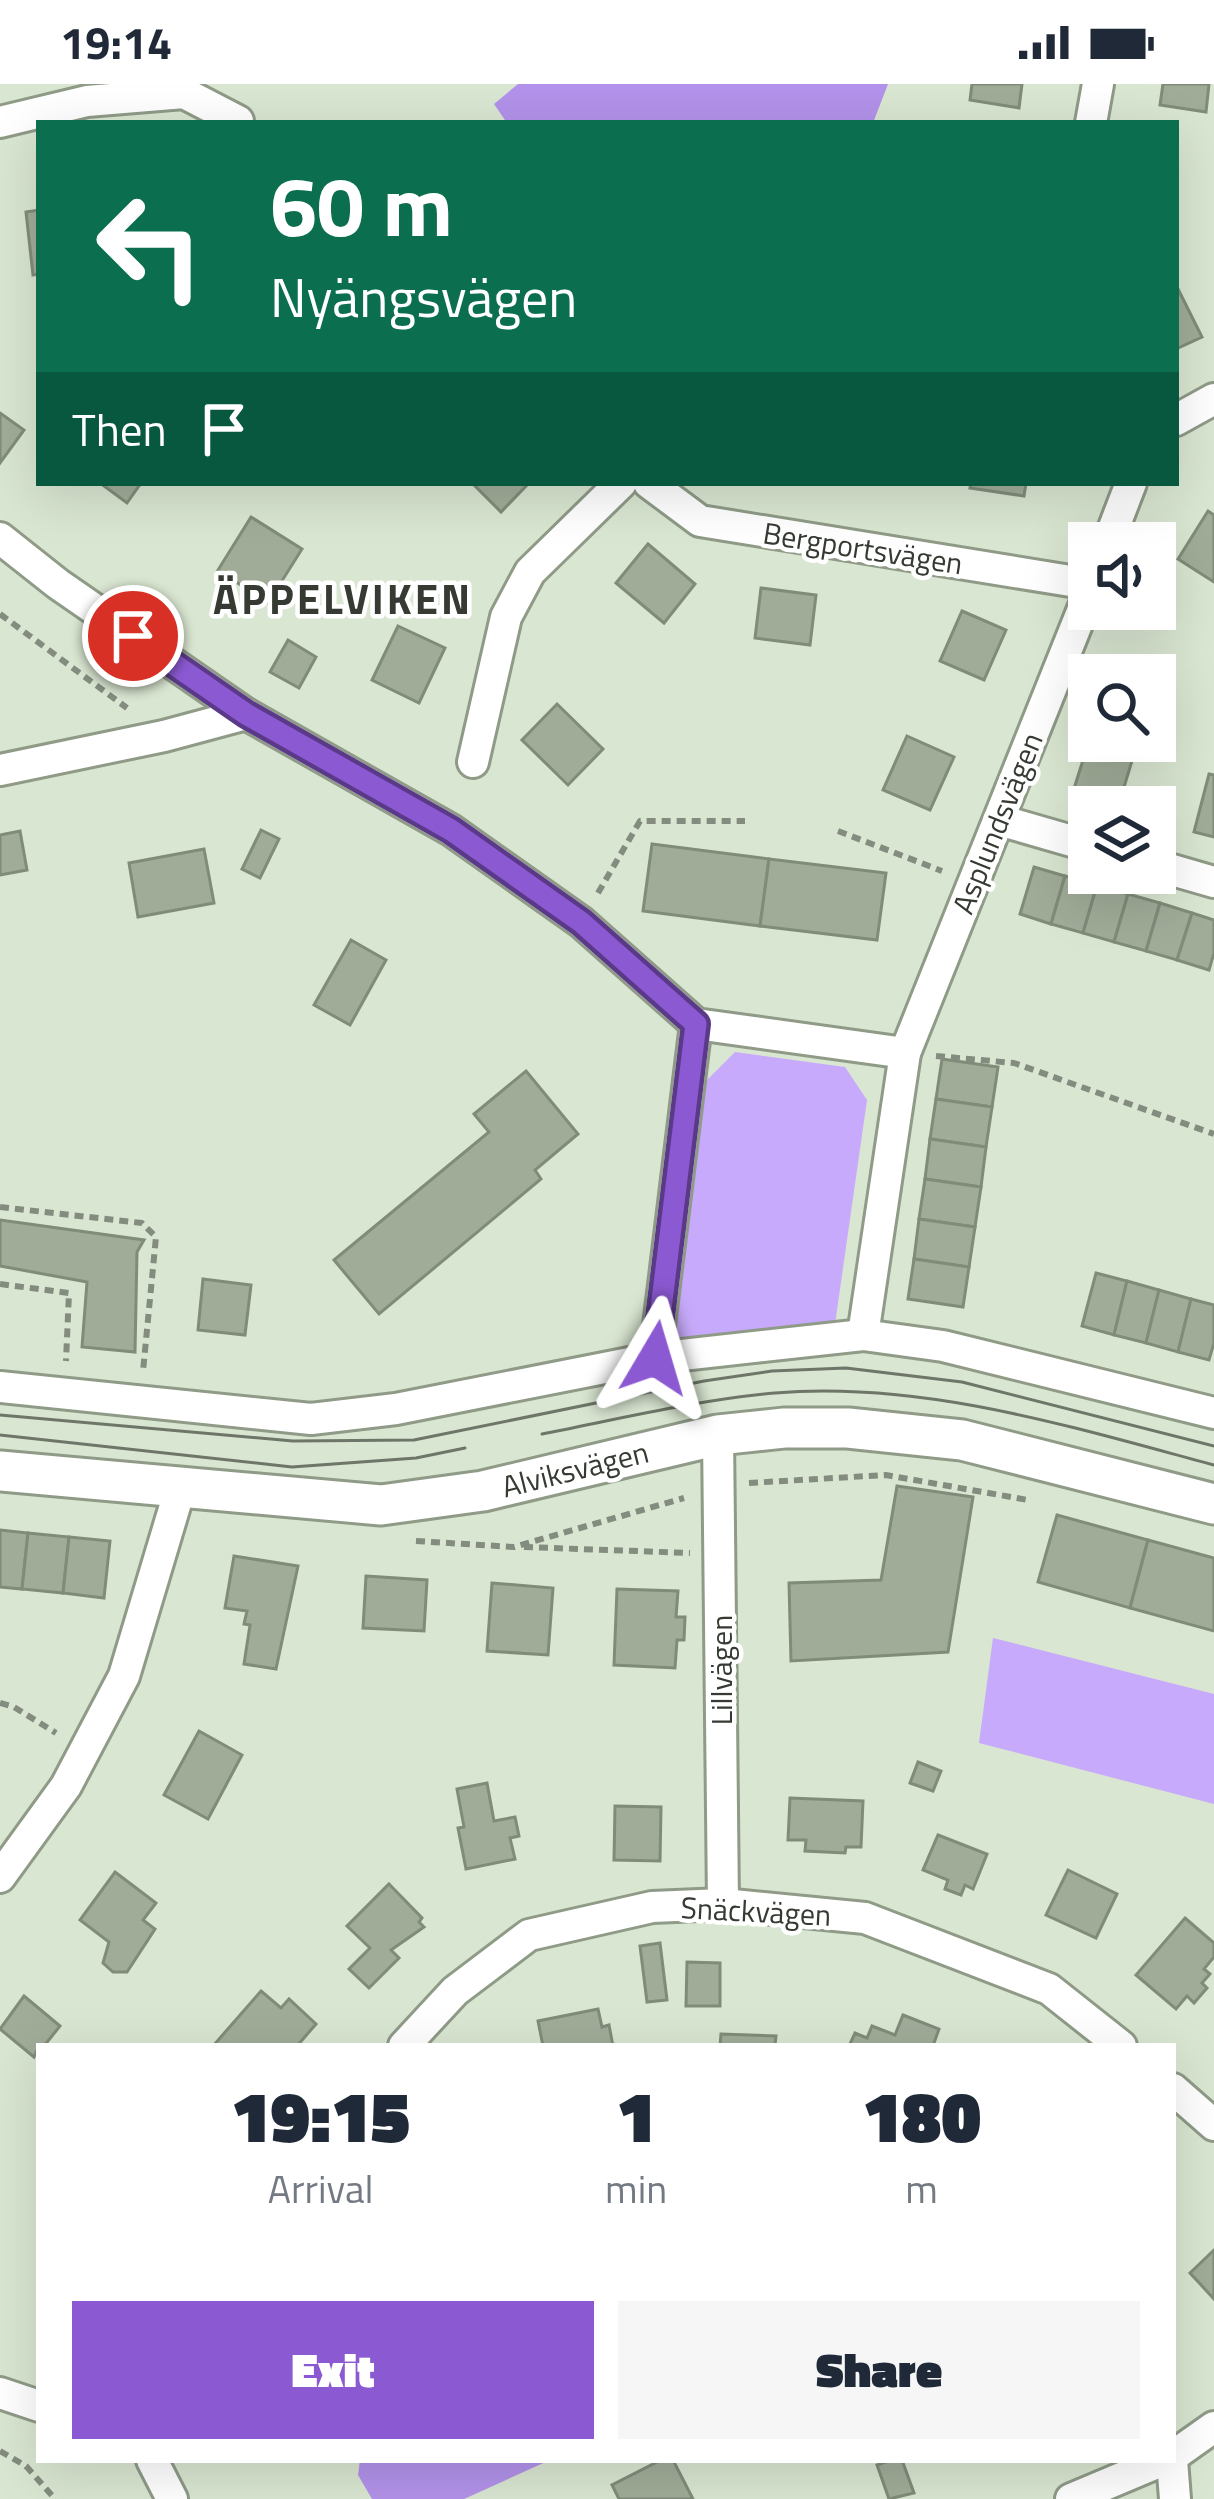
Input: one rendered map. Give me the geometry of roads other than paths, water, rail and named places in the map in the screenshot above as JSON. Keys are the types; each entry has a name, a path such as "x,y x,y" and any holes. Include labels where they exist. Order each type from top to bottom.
{"street":[{"path":"1092,120 1098,84"},
{"path":"0,122 87,101 189,88 237,120"},
{"path":"1179,418 1214,399"},
{"path":"473,762 506,617 530,572 618,486"},
{"name":"Bergportsvägen","path":"654,486 700,521 1068,581"},
{"path":"1116,522 1130,486"},
{"path":"0,538 58,584 246,714 451,830 581,922 696,1024 905,1053"},
{"name":"Asplundsvägen","path":"863,1335 905,1053 1075,630"},
{"path":"0,770 246,714"},
{"path":"999,820 1068,840"},
{"path":"1176,871 1214,883"},
{"path":"655,1358 696,1024"},
{"path":"0,1387 311,1419 396,1409 655,1358 863,1335 943,1346 1214,1413"},
{"name":"Alviksvägen","path":"0,1471 381,1505 484,1491 718,1435 784,1428 905,1432 962,1440 1214,1504"},
{"name":"Lillvägen","path":"718,1435 723,1904"},
{"path":"0,1876 66,1786 124,1676 180,1489"},
{"name":"Snäckvägen","path":"407,2043 455,1990 529,1935 652,1907 723,1904 865,1918 1049,1989 1117,2043"},
{"path":"1176,2092 1214,2125"},
{"path":"0,2393 36,2405"},
{"path":"1176,2455 1214,2427"},
{"path":"154,2463 172,2499"},
{"path":"1071,2499 1160,2463"},
{"path":"1170,2463 1175,2499"}],"tram line":[{"path":"0,1415 293,1441 414,1440 704,1381 772,1371 846,1368 962,1382 1214,1446"},
{"path":"542,1434 717,1400 831,1391 942,1400 997,1410 1214,1465"},
{"path":"0,1435 292,1467 416,1458 465,1448"}],"district":[{"name":"ÄPPELVIKEN","path":"343,598"}]}
